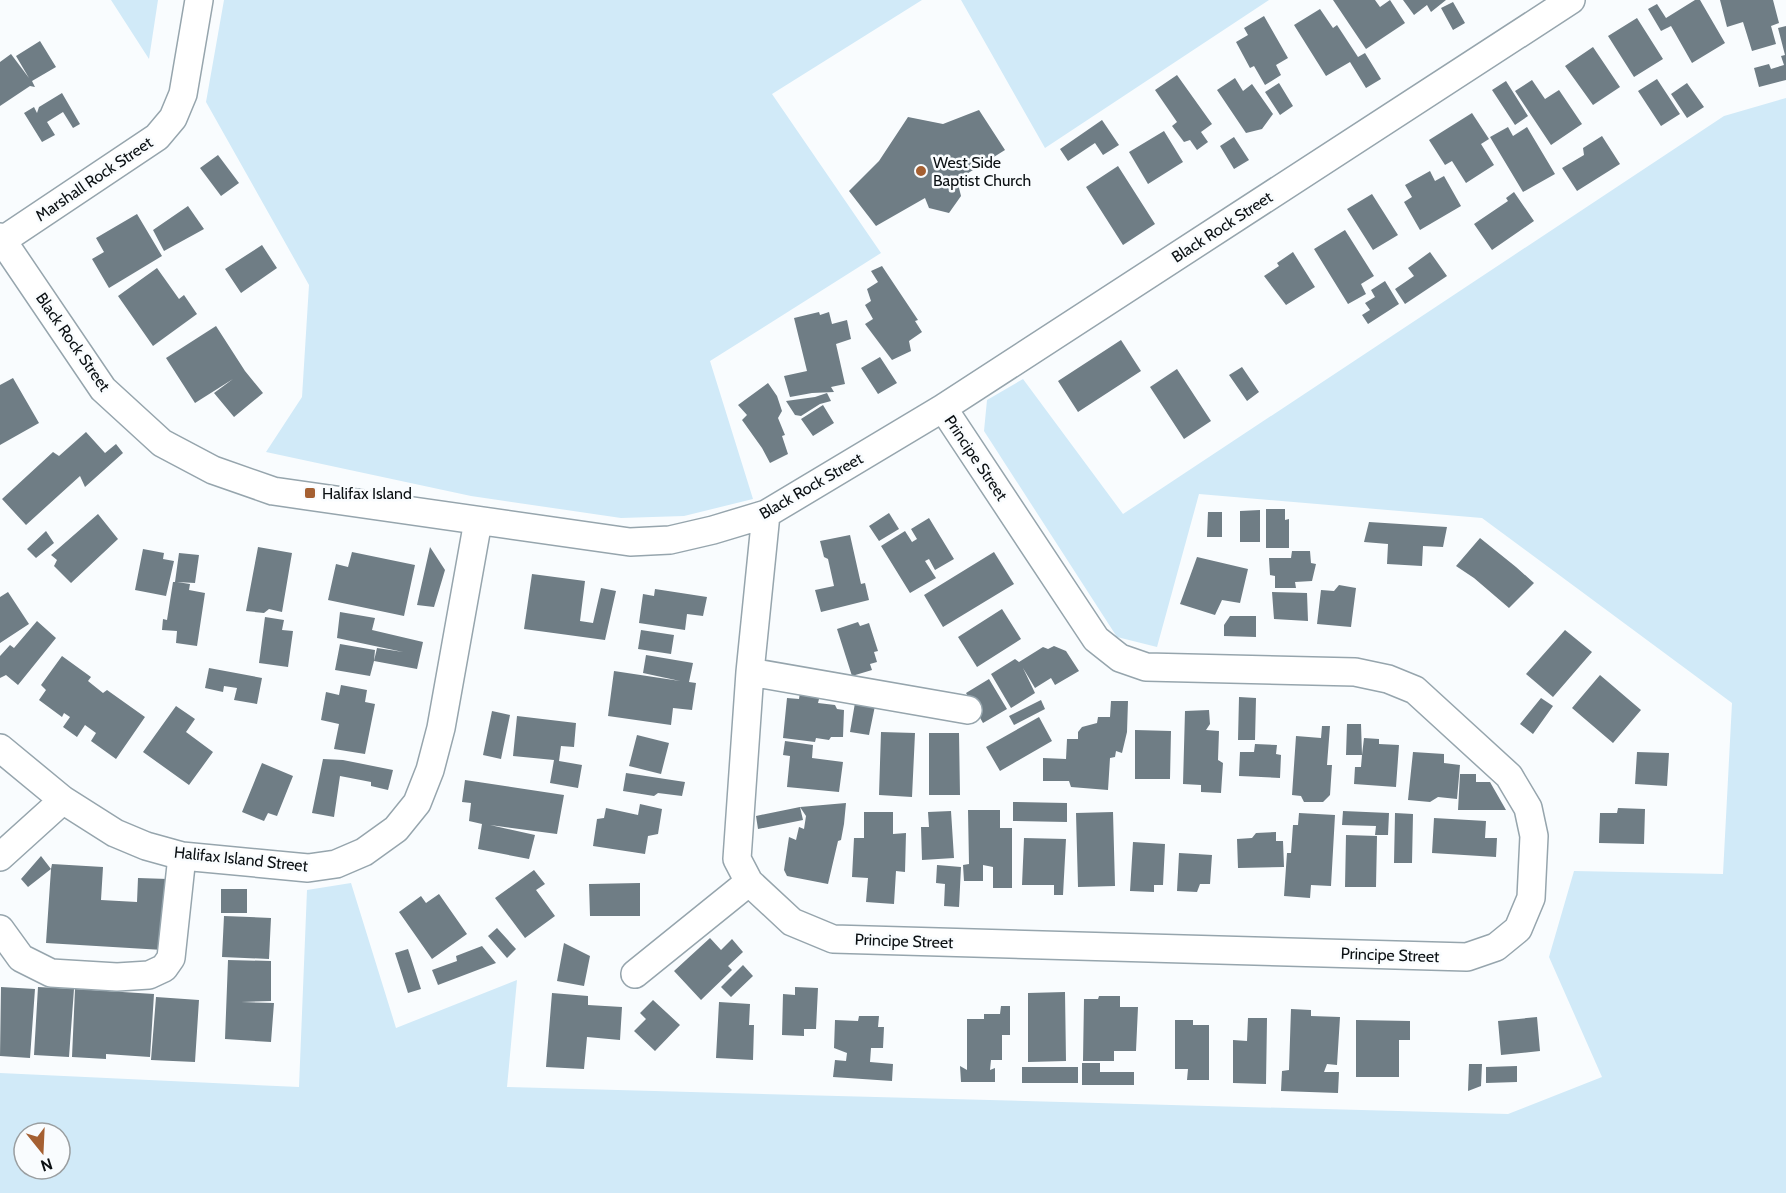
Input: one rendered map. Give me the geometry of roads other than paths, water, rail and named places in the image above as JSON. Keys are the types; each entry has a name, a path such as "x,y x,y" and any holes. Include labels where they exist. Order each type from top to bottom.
{"street":[{"name":"Marshall Rock Street","path":"1,240 157,137 173,118 183,94 199,0"},
{"name":"Black Rock Street","path":"1,240 103,389 162,443 213,471 273,491 630,542 670,540 766,514 943,408 1570,0"},
{"name":"Principe Street","path":"766,514 750,672 737,859 750,882 792,922 833,939 1467,957 1496,947 1518,929 1531,898 1534,836 1528,808 1509,776 1415,690 1388,679 1355,672 1146,667 1120,658 1096,639 943,408"},
{"name":"Halifax Island Street","path":"0,748 63,800 115,833 146,846 182,856 308,868 336,864 364,852 396,829 417,803 430,770 441,728 478,521"},
{"path":"750,672 968,710"},
{"path":"0,856 63,800"},
{"path":"0,929 21,957 51,973 117,977 149,975 164,968 171,958 182,856"},
{"path":"635,974 750,882"}],"place":[{"name":"West Side Baptist Church","path":"921,171"},
{"name":"Halifax Island","path":"310,493"}]}
